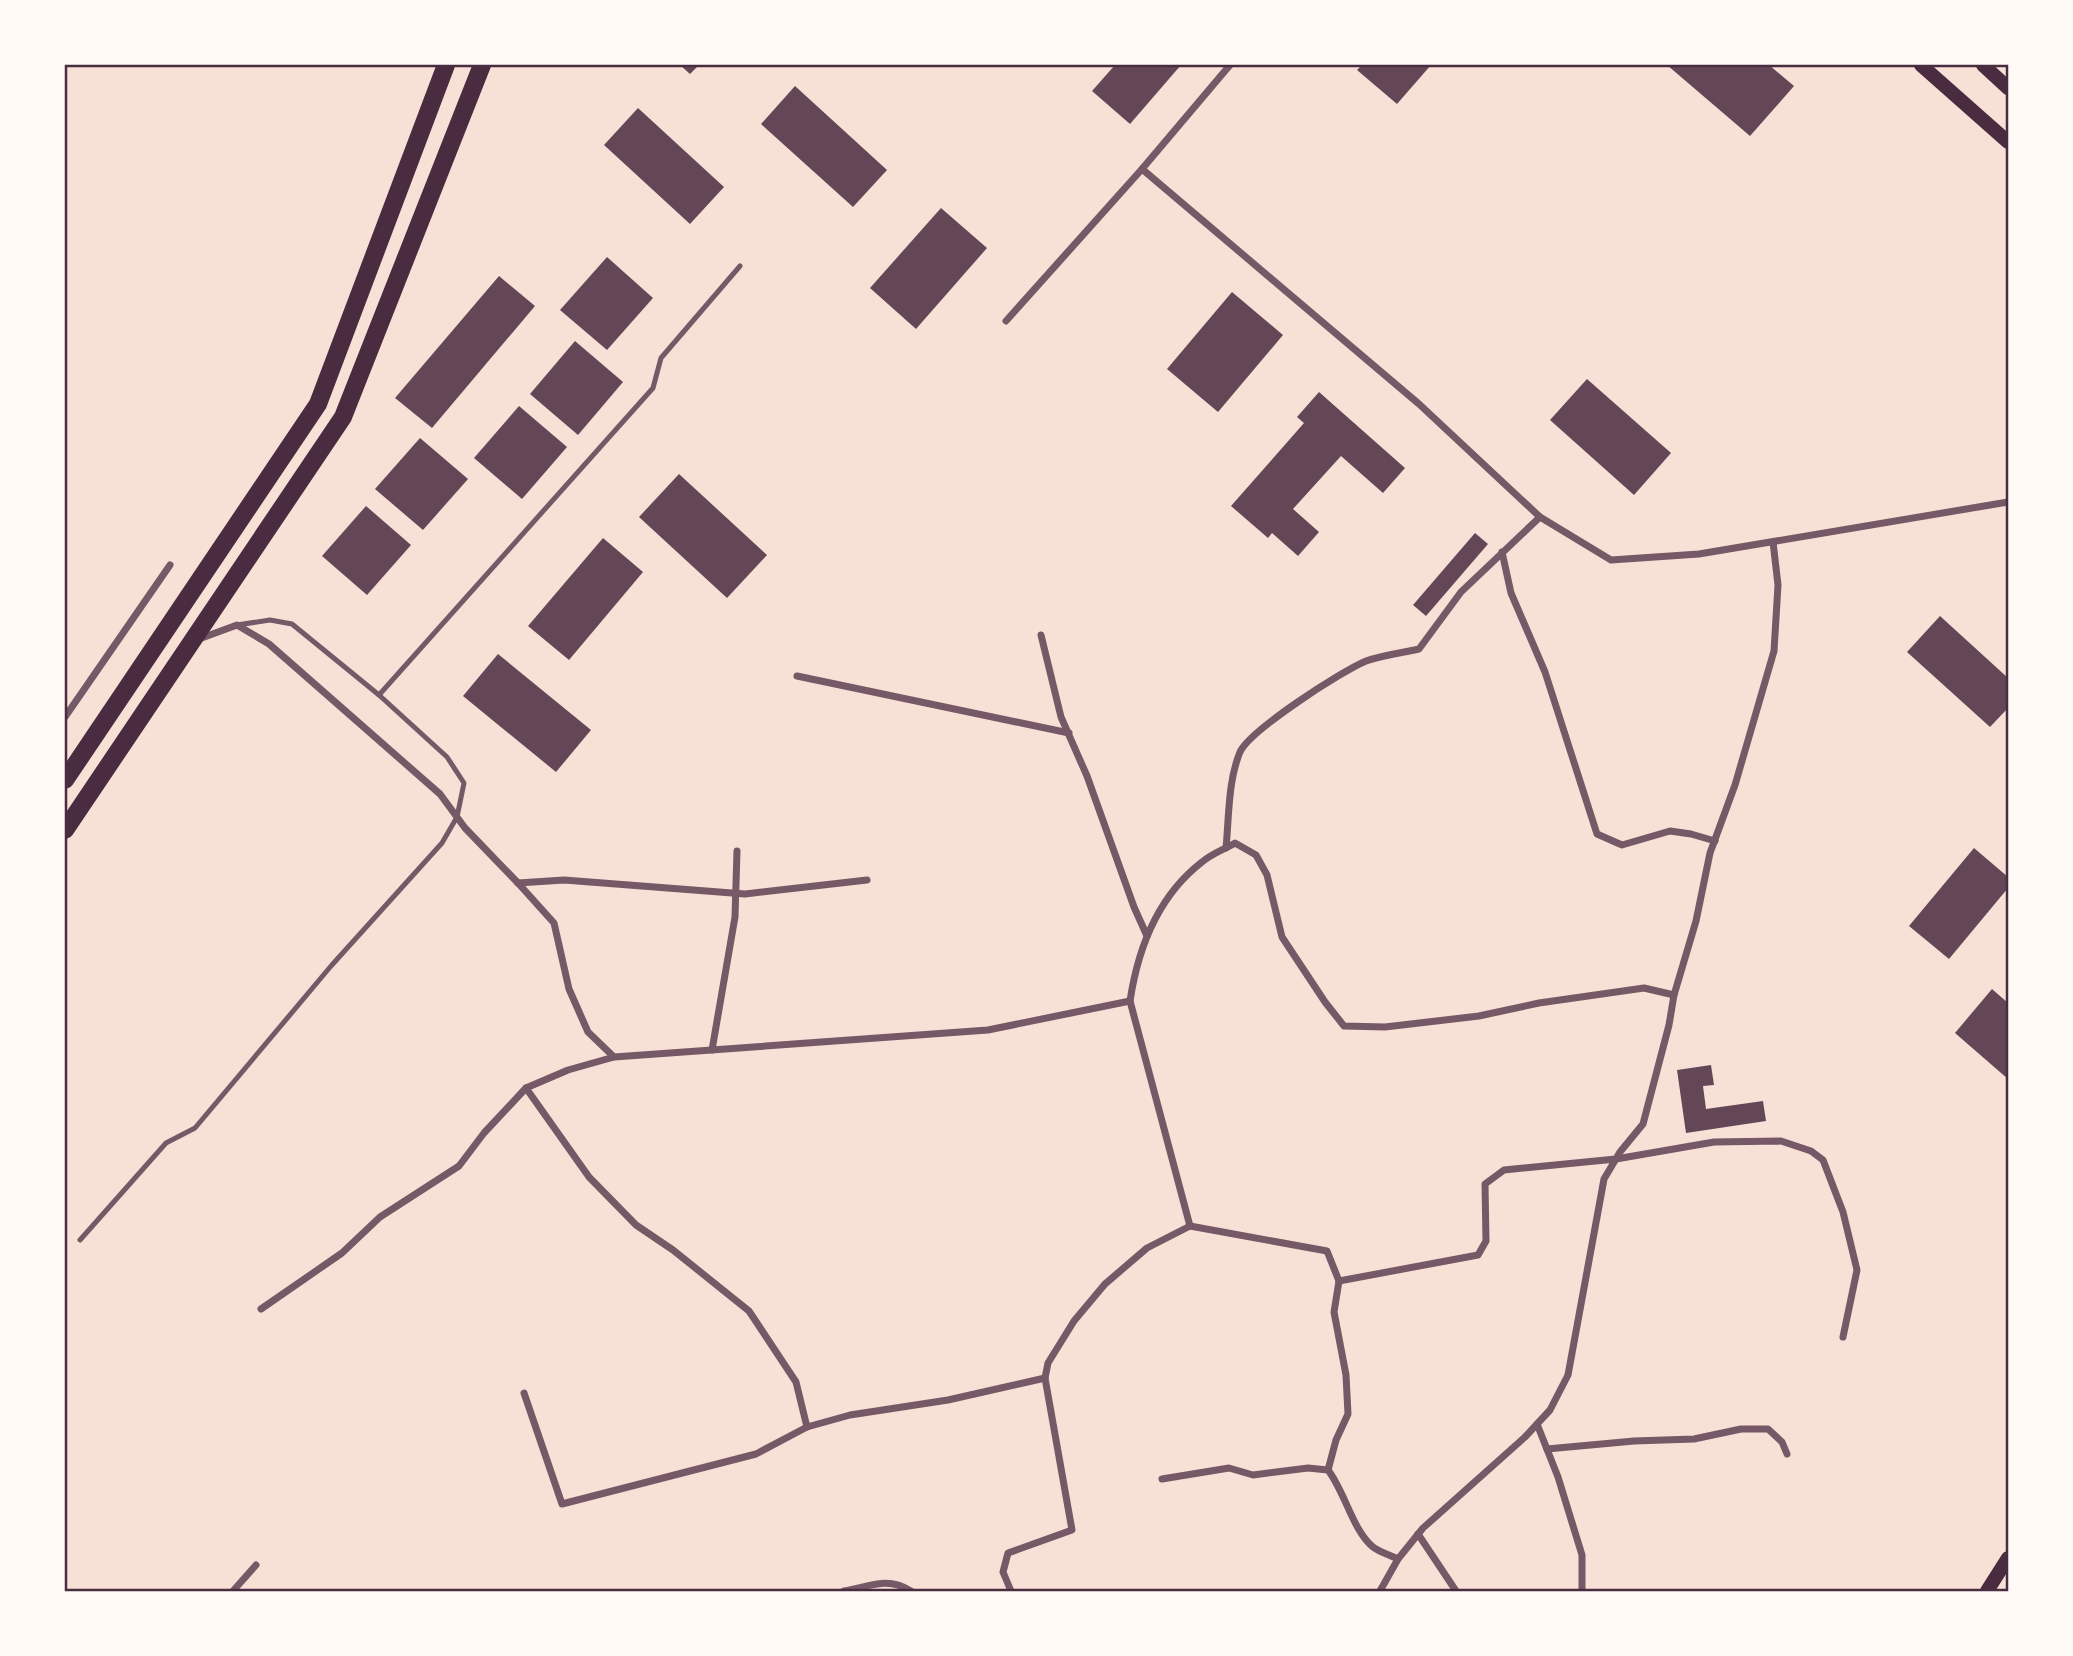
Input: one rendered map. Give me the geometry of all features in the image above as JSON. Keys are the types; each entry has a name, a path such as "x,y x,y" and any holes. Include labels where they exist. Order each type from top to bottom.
{"main road":[{"path":"65,780 318,404 446,65"},
{"path":"65,830 343,417 482,65"},
{"path":"1921,65 2008,142"},
{"path":"1983,65 2008,88"},
{"path":"1987,1591 2008,1558"}],"street":[{"path":"1006,321 1142,169 1230,65"},
{"path":"1142,169 1419,404 1540,517 1611,560 1699,554 2008,502"},
{"path":"1226,848 1234,779 1241,750 1270,722 1342,672 1369,660 1419,649 1461,592 1540,517"},
{"path":"1380,1591 1398,1559 1418,1534 1550,1410 1568,1375 1604,1179 1643,1124 1715,841 1735,785 1774,651 1779,585 1773,542"},
{"path":"1502,552 1511,593 1545,672 1597,834 1622,845 1670,831 1715,841"},
{"path":"65,717 170,565"},
{"path":"192,642 237,625 279,653 440,794 457,817 554,923 569,989 588,1032 614,1057"},
{"path":"1041,635 1061,716 1147,936"},
{"path":"797,676 1069,733"},
{"path":"1190,1226 1130,1001 1135,971 1152,922 1171,893 1202,862 1236,843 1256,855 1267,875 1282,937 1325,1002 1345,1026 1385,1027 1479,1016 1539,1003 1644,988 1674,995"},
{"path":"712,1050 735,917 737,851"},
{"path":"519,883 564,880 746,894 867,880"},
{"path":"261,1309 342,1253 380,1217 459,1166 484,1133 526,1088 568,1070 614,1057 988,1030 1130,1001"},
{"path":"526,1088 589,1177 636,1225 673,1250 749,1311 796,1382 807,1427"},
{"path":"1339,1281 1478,1255 1486,1241 1485,1184 1504,1170 1616,1159 1714,1142 1781,1141 1811,1151 1823,1160 1843,1212 1857,1270 1843,1337"},
{"path":"1012,1591 1003,1572 1008,1553 1072,1530 1045,1378 1048,1363 1074,1321 1105,1284 1147,1248 1190,1226 1327,1251 1339,1281 1334,1312 1346,1375 1348,1414 1336,1440 1328,1471"},
{"path":"524,1394 562,1504 756,1454 807,1427 850,1416 948,1400 1045,1378"},
{"path":"1537,1424 1582,1555 1582,1591"},
{"path":"1547,1449 1693,1439 1741,1429 1768,1429 1782,1442 1787,1454"},
{"path":"1162,1479 1229,1468 1253,1475 1308,1468 1328,1471 1339,1485 1357,1526 1373,1547 1398,1559"},
{"path":"1418,1534 1456,1591"},
{"path":"233,1591 256,1565"},
{"path":"844,1591 870,1584 898,1584 911,1591"}],"lane":[{"path":"379,695 653,388 661,358 740,266"},
{"path":"80,1240 166,1143 195,1128 331,966 442,843 457,817 464,783 447,757 379,695 292,624 270,620 237,625"}],"building":[{"path":"680,65 699,65 690,74"},
{"path":"1115,65 1181,65 1130,124 1092,91"},
{"path":"1362,65 1431,65 1397,104 1357,70"},
{"path":"1667,65 1769,65 1794,86 1750,136"},
{"path":"795,86 887,170 853,207 761,124"},
{"path":"638,108 724,187 690,224 604,145"},
{"path":"941,208 987,248 916,329 870,288"},
{"path":"607,257 653,298 607,350 560,310"},
{"path":"499,276 535,306 432,428 395,398"},
{"path":"1232,292 1283,335 1218,412 1167,369"},
{"path":"575,341 623,382 578,435 530,394"},
{"path":"1587,379 1671,453 1634,495 1550,420"},
{"path":"1319,392 1405,468 1383,493 1341,456 1293,509 1319,532 1298,556 1272,533 1268,538 1231,506 1304,423 1297,417"},
{"path":"519,406 567,447 522,499 474,458"},
{"path":"420,438 468,479 423,530 375,489"},
{"path":"679,474 767,555 727,598 639,517"},
{"path":"366,506 411,545 367,595 322,556"},
{"path":"1475,533 1488,544 1426,616 1413,605"},
{"path":"603,538 643,572 569,660 528,626"},
{"path":"1940,616 2008,678 2008,708 1990,727 1907,652"},
{"path":"498,654 591,730 556,772 463,696"},
{"path":"1974,848 2008,877 2008,888 1949,959 1909,926"},
{"path":"1992,989 2008,1003 2008,1079 1955,1033"},
{"path":"1711,1065 1714,1085 1703,1086 1706,1109 1763,1101 1766,1121 1686,1133 1677,1070"}]}
